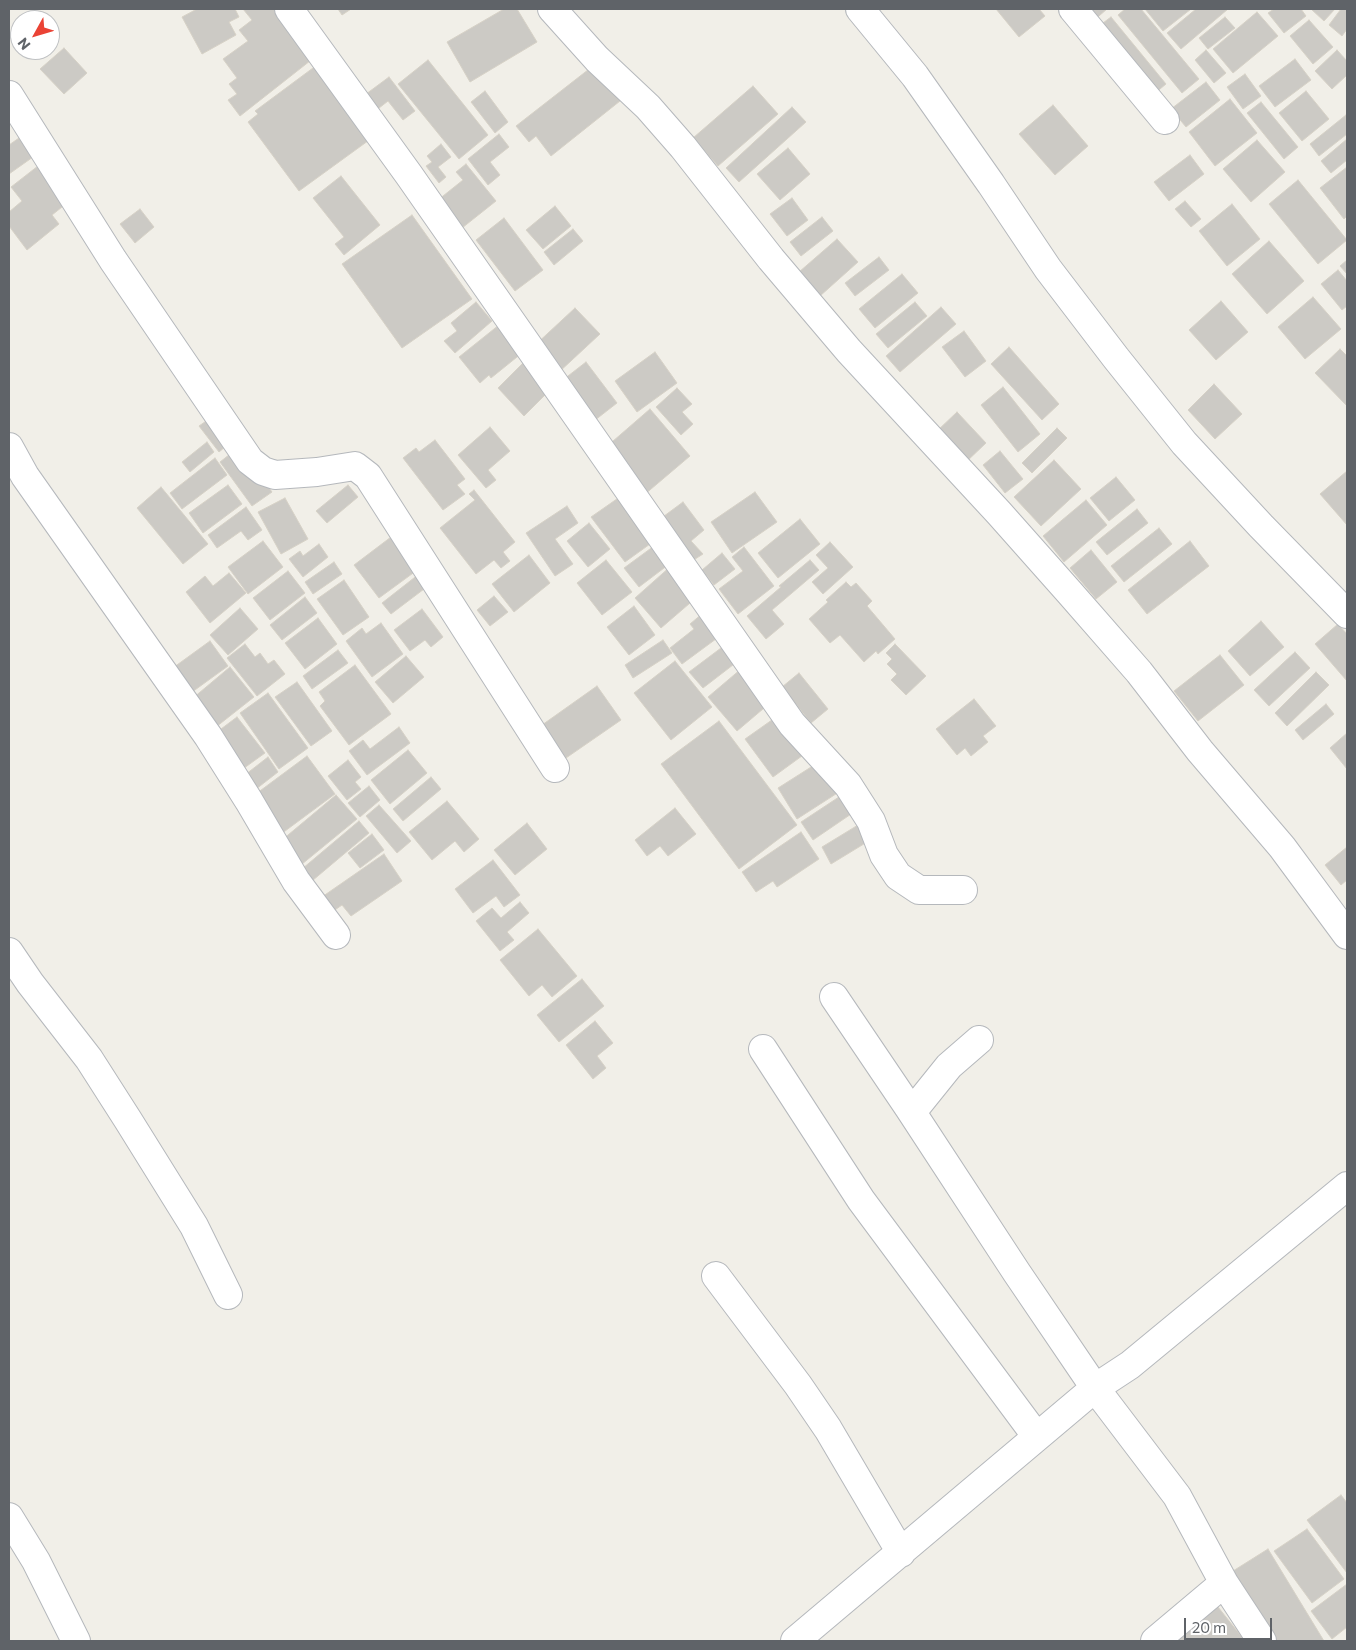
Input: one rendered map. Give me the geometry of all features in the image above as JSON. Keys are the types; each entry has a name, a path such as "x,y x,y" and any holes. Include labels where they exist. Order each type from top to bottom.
{"street":[{"path":"289,9 409,175 792,724 848,785 871,821 884,855 898,876 919,890 963,890"},
{"path":"552,9 597,59 648,107 730,205 771,259 849,351 999,513 1139,672 1200,751 1282,847 1347,935"},
{"path":"860,9 915,76 1048,269 1184,443 1261,526 1347,614"},
{"path":"1073,9 1165,120"},
{"path":"9,95 113,260 250,461 262,471 275,475 317,472 355,466 368,476 554,768"},
{"path":"9,447 26,476 208,736 296,881 336,935"},
{"path":"9,952 30,983 88,1059 128,1120 194,1226 228,1295"},
{"path":"834,997 912,1112 1016,1273 1095,1388 1177,1496 1224,1582 1262,1641"},
{"path":"912,1112 949,1066 979,1040"},
{"path":"763,1049 861,1200 1037,1437"},
{"path":"795,1641 1095,1388 1130,1365 1347,1186"},
{"path":"716,1276 798,1385 828,1429 900,1553"},
{"path":"9,1517 36,1561 76,1641"},
{"path":"1155,1641 1224,1582"}],"building":[{"path":"197,9 235,9 239,17 229,22 236,35 202,54 182,17"},
{"path":"243,9 277,9 315,57 240,116 228,100 237,94 229,84 237,78 223,59 248,41 239,30 252,20"},
{"path":"338,9 351,9 342,15"},
{"path":"504,9 517,9 537,42 470,82 447,42"},
{"path":"996,9 1039,9 1045,16 1019,37"},
{"path":"1080,9 1107,9 1092,22"},
{"path":"1125,9 1141,9 1199,79 1182,93 1118,15"},
{"path":"1145,9 1191,9 1163,31"},
{"path":"1196,9 1228,9 1181,49 1167,33"},
{"path":"1274,9 1301,9 1306,16 1284,33 1268,13"},
{"path":"1311,9 1335,9 1324,21"},
{"path":"1341,9 1347,9 1347,29 1342,36 1329,25"},
{"path":"1257,12 1278,36 1233,73 1213,49"},
{"path":"1111,17 1166,84 1154,94 1099,26"},
{"path":"1225,17 1235,28 1208,49 1199,38"},
{"path":"1309,20 1333,47 1313,64 1290,36"},
{"path":"64,48 87,73 64,94 40,69 50,60 60,60 60,52"},
{"path":"1206,50 1226,73 1214,83 1195,60"},
{"path":"1337,50 1347,61 1347,75 1332,89 1315,71"},
{"path":"1295,59 1311,80 1275,107 1259,86"},
{"path":"428,60 488,135 459,159 398,84"},
{"path":"317,65 372,138 299,191 248,122 258,114 255,111"},
{"path":"593,66 620,101 551,156 536,136 529,142 516,126"},
{"path":"1245,74 1261,96 1243,109 1227,87"},
{"path":"389,77 415,111 403,120 388,101 374,112 362,97"},
{"path":"1206,82 1220,100 1186,127 1171,109"},
{"path":"753,86 778,114 718,166 693,138"},
{"path":"485,91 508,122 495,133 471,102"},
{"path":"1306,91 1329,119 1302,141 1279,113"},
{"path":"1230,99 1257,133 1215,166 1189,132"},
{"path":"1261,102 1298,147 1284,159 1247,113"},
{"path":"1053,105 1088,146 1055,175 1019,134"},
{"path":"792,107 806,122 739,182 726,168"},
{"path":"1346,115 1347,134 1319,156 1310,144"},
{"path":"499,134 509,147 490,162 500,175 488,185 468,159"},
{"path":"19,138 33,157 9,174 9,145"},
{"path":"1347,139 1347,160 1331,173 1321,161"},
{"path":"1257,140 1285,172 1251,202 1223,169"},
{"path":"441,144 451,157 438,167 446,177 439,183 426,166 432,162 427,156"},
{"path":"788,148 810,174 780,200 757,174"},
{"path":"1190,155 1204,174 1169,201 1154,182"},
{"path":"466,164 496,201 462,228 438,200 463,180 456,172"},
{"path":"38,166 67,203 52,215 59,224 27,250 9,226 9,212 22,201 11,187"},
{"path":"1347,167 1347,216 1344,219 1320,188"},
{"path":"341,176 380,225 344,255 335,244 344,237 313,198"},
{"path":"1298,180 1347,240 1318,264 1269,204"},
{"path":"792,198 808,220 787,236 770,214"},
{"path":"1185,201 1201,219 1191,227 1175,209"},
{"path":"1232,204 1260,239 1227,266 1199,231"},
{"path":"555,206 571,226 543,249 526,230"},
{"path":"140,209 154,227 135,243 120,224"},
{"path":"412,215 472,299 402,348 342,264"},
{"path":"822,217 833,231 801,256 790,242"},
{"path":"504,218 543,270 515,291 476,240"},
{"path":"573,229 583,241 554,265 544,252"},
{"path":"837,239 858,262 820,296 799,272"},
{"path":"1269,241 1304,281 1267,314 1232,274"},
{"path":"879,257 889,270 855,296 845,283"},
{"path":"1347,260 1347,274 1340,266"},
{"path":"1338,270 1347,281 1347,306 1342,310 1321,284"},
{"path":"902,274 918,293 875,328 859,309"},
{"path":"1313,297 1341,329 1305,359 1278,327"},
{"path":"1221,301 1248,332 1216,360 1189,330"},
{"path":"476,302 492,321 455,353 444,341 457,331 451,323"},
{"path":"915,302 927,316 888,348 876,334"},
{"path":"941,307 956,324 900,372 886,356"},
{"path":"575,308 600,334 558,373 533,347"},
{"path":"499,325 522,353 491,378 489,375 480,383 459,357"},
{"path":"964,331 986,361 965,377 942,347"},
{"path":"1009,347 1059,404 1042,420 991,364"},
{"path":"1340,349 1347,356 1347,406 1315,373"},
{"path":"655,352 677,383 637,412 615,381"},
{"path":"526,360 553,387 524,416 498,388"},
{"path":"586,362 617,403 590,424 559,383"},
{"path":"1214,384 1242,414 1215,439 1188,410"},
{"path":"1003,387 1040,434 1018,452 981,405"},
{"path":"677,388 692,404 682,412 693,424 681,435 656,407"},
{"path":"650,409 690,456 644,495 605,448"},
{"path":"957,412 986,443 965,463 936,432"},
{"path":"212,417 231,442 219,452 199,426"},
{"path":"490,427 510,451 488,470 496,480 486,488 458,455"},
{"path":"1057,428 1067,438 1032,473 1022,463"},
{"path":"435,440 465,479 457,485 465,494 443,510 403,458 416,448 419,452"},
{"path":"207,442 214,452 190,472 182,462"},
{"path":"239,447 272,492 252,506 220,462"},
{"path":"1000,451 1023,479 1005,493 983,465"},
{"path":"215,458 227,475 182,509 170,493"},
{"path":"1054,460 1081,489 1041,526 1014,497"},
{"path":"1347,471 1347,525 1320,494"},
{"path":"1116,477 1135,500 1109,521 1090,498"},
{"path":"228,485 242,504 203,533 189,513"},
{"path":"348,485 358,497 327,523 316,511"},
{"path":"161,487 208,544 183,564 137,508"},
{"path":"474,490 515,542 503,552 510,561 501,568 494,560 476,574 440,528 475,500 469,494"},
{"path":"755,492 777,522 732,553 711,522"},
{"path":"624,494 657,539 625,562 591,517"},
{"path":"285,498 308,539 281,554 258,512"},
{"path":"1086,500 1107,525 1064,562 1043,536"},
{"path":"683,502 704,530 691,541 703,554 689,563 656,522"},
{"path":"567,506 578,523 555,539 573,564 555,576 526,533"},
{"path":"246,507 262,530 248,540 241,531 217,548 208,535"},
{"path":"1137,509 1148,523 1107,555 1096,542"},
{"path":"800,519 820,544 778,578 758,553"},
{"path":"589,523 610,549 588,567 567,541"},
{"path":"1159,528 1172,544 1124,582 1111,566"},
{"path":"395,534 420,568 379,598 354,565"},
{"path":"263,541 283,567 248,594 228,567"},
{"path":"1190,541 1209,566 1147,614 1128,590"},
{"path":"830,542 853,567 823,594 812,582 828,568 816,555"},
{"path":"319,544 328,557 303,577 289,559 300,551 303,556"},
{"path":"654,546 668,565 639,587 624,568"},
{"path":"744,547 774,586 738,614 719,589 743,571 732,557"},
{"path":"1091,550 1117,582 1096,599 1070,568"},
{"path":"722,553 735,569 714,585 702,570"},
{"path":"529,555 550,583 514,612 492,584"},
{"path":"606,560 632,592 602,615 577,583"},
{"path":"810,560 819,570 772,610 784,624 766,639 747,616"},
{"path":"334,562 342,574 313,594 305,582"},
{"path":"671,566 697,597 661,628 635,598"},
{"path":"288,571 305,593 270,620 253,598"},
{"path":"229,573 246,593 210,623 186,592 205,576 213,586"},
{"path":"419,574 428,586 391,614 382,603"},
{"path":"344,580 369,617 343,635 317,599"},
{"path":"846,582 851,587 856,583 872,601 867,606 895,639 878,654 876,651 864,662 840,635 830,643 809,619"},
{"path":"494,596 508,612 490,626 477,610"},
{"path":"305,597 317,613 282,640 270,625"},
{"path":"634,606 655,635 629,655 607,627"},
{"path":"240,608 258,629 228,655 210,635"},
{"path":"422,609 443,637 431,647 425,640 410,651 394,630"},
{"path":"703,613 720,636 682,664 670,648 694,629 690,624"},
{"path":"318,618 337,644 305,669 285,643"},
{"path":"1261,621 1284,647 1250,676 1228,651"},
{"path":"381,623 403,654 372,677 346,641 362,628 366,634"},
{"path":"1338,624 1347,634 1347,681 1315,644"},
{"path":"663,640 672,653 633,678 625,665"},
{"path":"210,641 228,666 188,695 170,670"},
{"path":"729,642 742,658 703,688 689,672"},
{"path":"245,644 255,657 260,653 268,664 274,660 285,674 257,696 227,658"},
{"path":"895,644 926,676 906,695 891,680 897,674 887,664 892,659 886,653"},
{"path":"338,650 348,663 312,689 303,676"},
{"path":"1295,652 1310,668 1269,706 1254,690"},
{"path":"1220,655 1244,685 1198,721 1174,691"},
{"path":"406,656 424,677 393,703 375,682"},
{"path":"675,661 712,707 671,740 634,693"},
{"path":"355,665 391,714 349,745 320,706 325,701 319,692"},
{"path":"230,667 254,697 216,727 193,698"},
{"path":"741,669 770,703 737,731 708,697"},
{"path":"1316,672 1329,685 1287,726 1275,713"},
{"path":"799,673 828,709 811,723 782,687"},
{"path":"297,682 332,731 311,746 275,697"},
{"path":"597,686 621,720 566,758 542,725"},
{"path":"268,693 308,748 279,769 240,713"},
{"path":"974,699 996,726 983,736 988,742 971,756 965,748 957,755 936,729"},
{"path":"1326,704 1334,714 1303,740 1295,730"},
{"path":"779,715 806,753 773,777 745,739"},
{"path":"237,717 265,753 240,771 213,735"},
{"path":"719,721 797,825 739,869 661,764"},
{"path":"399,727 410,743 367,775 349,751 363,740 370,749"},
{"path":"1347,733 1347,769 1330,748"},
{"path":"408,750 427,773 390,804 371,780"},
{"path":"307,756 335,794 277,837 249,799"},
{"path":"268,757 278,772 251,793 241,778"},
{"path":"348,760 361,777 355,782 361,789 347,800 328,776"},
{"path":"819,762 839,792 797,819 778,788"},
{"path":"431,777 441,789 403,821 393,809"},
{"path":"369,786 380,800 360,817 348,803"},
{"path":"845,793 857,810 813,840 801,822"},
{"path":"336,795 357,819 296,869 276,845"},
{"path":"447,801 479,839 464,852 455,841 432,860 409,832"},
{"path":"379,805 411,841 397,853 366,816"},
{"path":"675,808 696,834 668,856 660,846 647,856 635,840"},
{"path":"359,821 369,833 306,886 296,874"},
{"path":"863,822 872,839 831,864 822,847"},
{"path":"527,823 547,849 515,875 494,850"},
{"path":"801,832 819,859 777,887 773,881 756,892 742,872"},
{"path":"372,834 384,850 360,868 348,853"},
{"path":"1347,847 1347,880 1341,885 1325,865"},
{"path":"384,854 402,881 351,916 342,905 329,914 319,899"},
{"path":"493,860 520,895 504,907 496,896 473,913 455,889"},
{"path":"520,902 529,913 507,932 514,940 500,951 476,921 492,908 501,918"},
{"path":"538,929 577,976 552,997 542,985 529,996 500,960"},
{"path":"582,979 604,1006 559,1042 537,1015"},
{"path":"595,1021 613,1043 597,1056 606,1068 593,1079 566,1045"},
{"path":"1341,1495 1347,1503 1347,1573 1307,1520"},
{"path":"1307,1529 1344,1579 1312,1603 1274,1551"},
{"path":"1268,1549 1324,1641 1275,1641 1233,1571"},
{"path":"1347,1584 1347,1627 1332,1639 1311,1611"},
{"path":"1218,1607 1245,1641 1174,1641"}]}
